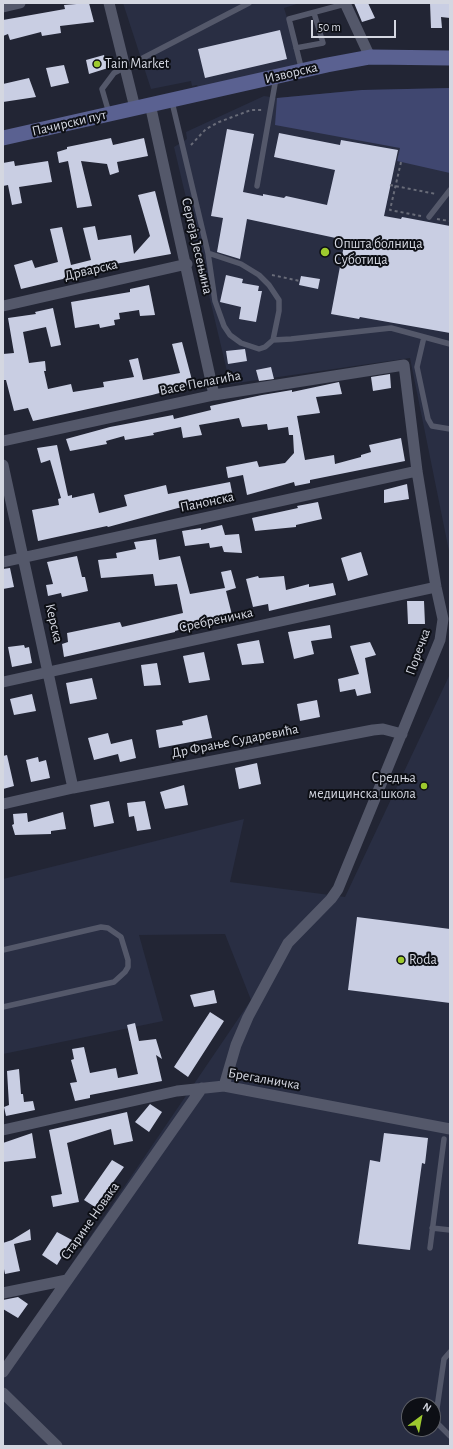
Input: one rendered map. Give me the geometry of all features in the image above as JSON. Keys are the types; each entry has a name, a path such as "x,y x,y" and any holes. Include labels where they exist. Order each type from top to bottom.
{"street":[{"path":"3,7 20,3"},
{"path":"109,3 126,66 135,108"},
{"path":"345,4 370,57"},
{"name":"Изворска","path":"135,108 370,57 450,58"},
{"name":"Сергеја Јесењина","path":"150,104 214,394"},
{"name":"Пачирски пут","path":"3,138 135,108"},
{"name":"Дрварска","path":"3,306 186,264"},
{"name":"Васе Пелагића","path":"3,441 214,394 404,364"},
{"name":"Поречка","path":"224,1086 236,1045 248,1017 288,943 323,906 332,899 338,889 440,640 443,619 436,587 417,471 404,364"},
{"name":"Керска","path":"3,465 73,788"},
{"name":"Панонска","path":"3,562 417,471"},
{"name":"Сребреничка","path":"3,682 436,587"},
{"name":"Др Фрање Сударевића","path":"3,804 73,788 373,730 383,729 402,734"},
{"name":"Брегалничка","path":"3,1130 177,1091 224,1086 450,1129"},
{"name":"Старине Новака","path":"3,1372 202,1088"},
{"path":"3,1293 67,1280"},
{"path":"3,1393 57,1446"}],"lane":[{"path":"109,113 102,89 114,73 249,3"},
{"path":"302,71 289,19 345,4"},
{"path":"296,48 324,42 314,13"},
{"path":"257,186 276,77"},
{"path":"172,99 208,253 215,301 224,326 230,336 241,343 259,349 265,347 273,340 279,311 279,300 269,285 259,275 241,264 208,253"},
{"path":"429,217 449,192"},
{"path":"273,340 291,340 391,328 450,344"},
{"path":"424,337 417,367 428,419 432,426 450,429"},
{"path":"3,950 101,927 108,928 121,937 128,960 128,967 125,972 114,982 3,1007"},
{"path":"430,1248 444,1139"},
{"path":"432,1228 450,1230"},
{"path":"450,1352 444,1359 436,1415 438,1424 450,1436"}],"path":[{"path":"186,157 195,139 206,129 219,122 251,110 262,110 270,113"},
{"path":"401,162 390,210 450,221"},
{"path":"390,185 436,194 449,192"},
{"path":"259,275 268,274 300,281"}],"shaded area":[{"path":"123,3 300,3 284,8 302,65 200,90 197,85 192,86 191,81 151,89"},
{"name":"Општа болница Суботица","path":"450,88 450,556 410,358 230,384 174,147 187,139 186,132 264,96 277,98 362,90"},
{"path":"450,88 450,173 397,161 400,148 275,125 277,98 362,90"},
{"path":"450,674 450,1446 3,1446 3,1365 251,1000 225,934 139,935 163,1021 3,1054 3,879 244,819 230,882 345,897"}],"building":[{"path":"89,3 94,22 60,26 61,33 42,36 41,32 10,40 8,34 3,36 3,20 65,9 64,5"},
{"path":"354,3 368,3 375,18 362,22"},
{"path":"430,3 450,3 450,18 441,17 442,28 431,28"},
{"path":"280,30 287,59 205,78 198,49"},
{"name":"Tain Market","path":"104,55 108,68 89,74 86,60"},
{"path":"64,65 69,83 51,87 46,68"},
{"path":"29,78 36,97 3,102 3,84"},
{"path":"227,129 254,134 243,192 284,198 286,196 327,205 335,170 274,157 279,133 340,145 341,140 398,150 384,216 401,219 402,217 450,226 450,333 360,317 359,319 331,314 345,240 247,219 240,259 217,252 223,218 211,216"},
{"path":"111,138 113,145 144,138 148,156 117,162 119,172 110,175 107,164 81,161 92,206 77,208 68,161 59,163 57,152 67,149 67,147"},
{"path":"14,161 15,166 48,161 52,182 19,187 22,203 12,205 8,185 3,186 3,163"},
{"path":"155,191 171,254 104,266 105,269 21,289 14,265 32,260 35,268 58,262 50,229 62,227 71,265 91,260 83,228 95,226 98,240 131,235 134,254 150,236 138,195"},
{"path":"226,275 243,279 242,283 259,286 258,291 262,291 256,322 239,319 241,307 220,302"},
{"path":"301,276 320,279 318,289 299,285"},
{"path":"149,285 155,315 140,316 139,310 119,313 120,319 114,320 115,325 100,328 99,324 75,328 71,302 130,292 130,289"},
{"path":"53,308 61,345 51,347 46,327 23,332 29,363 45,361 46,371 44,371 48,389 71,384 73,392 104,387 103,382 134,377 129,360 138,358 143,380 180,373 172,344 182,342 193,384 152,395 33,421 28,408 14,411 6,380 3,380 3,354 14,353 8,318 36,314 35,312"},
{"path":"245,349 247,361 228,364 226,351"},
{"path":"271,367 274,379 259,381 256,370"},
{"path":"390,374 391,388 373,391 371,377"},
{"path":"339,382 342,394 316,397 320,413 297,416 305,460 334,455 335,464 361,457 361,455 371,452 369,445 401,438 405,461 310,480 310,483 295,486 294,482 247,495 243,475 228,478 226,467 257,461 259,467 285,463 294,453 293,435 289,435 288,427 268,430 267,424 242,427 239,418 199,425 202,435 183,438 181,427 153,433 154,435 125,440 124,436 106,441 107,444 70,451 66,439 110,427 173,415 174,419 211,410 210,406 262,395 292,390 292,392"},
{"path":"57,445 68,496 72,495 72,498 94,493 99,513 127,506 124,495 166,485 168,494 230,482 233,497 198,506 178,508 108,527 38,541 32,510 59,505 58,499 61,498 50,460 41,463 37,448"},
{"path":"407,484 409,499 384,503 384,490"},
{"path":"318,502 322,519 296,525 296,527 255,531 252,518"},
{"path":"222,525 225,535 239,534 242,553 224,552 222,546 210,548 209,543 185,546 182,531 201,528 201,530"},
{"path":"156,539 159,560 180,556 190,594 225,588 221,572 231,570 236,588 226,591 233,619 198,625 175,632 64,657 62,644 68,642 67,633 120,622 122,627 183,613 177,584 155,586 153,574 101,578 98,560 117,558 116,553 136,549 134,542"},
{"path":"361,552 368,575 348,581 341,558"},
{"path":"77,556 82,577 85,577 88,591 62,597 61,593 48,596 46,585 53,584 47,562"},
{"path":"10,568 14,587 3,589 3,569"},
{"path":"258,576 259,578 284,576 286,590 309,584 309,587 333,583 336,595 269,611 268,604 253,607 246,579"},
{"path":"407,601 424,601 425,624 408,624"},
{"path":"330,625 332,638 311,641 314,654 294,659 288,632"},
{"path":"259,640 264,663 242,665 237,644"},
{"path":"370,642 376,655 365,658 371,693 357,696 355,689 340,692 338,679 359,674 350,646"},
{"path":"24,645 25,648 29,647 32,663 12,667 8,647"},
{"path":"204,652 210,680 189,683 183,656"},
{"path":"157,663 161,685 144,686 141,665"},
{"path":"92,678 97,699 70,704 66,683"},
{"path":"32,694 36,711 14,715 10,699"},
{"path":"317,700 320,717 300,721 297,704"},
{"path":"207,715 212,738 159,748 156,730 183,725 182,721"},
{"path":"108,733 111,744 132,739 136,758 120,762 118,754 94,760 88,738"},
{"path":"7,755 14,786 3,789 3,756"},
{"path":"38,757 39,762 46,760 50,778 31,782 26,760"},
{"path":"257,763 261,784 239,789 235,768"},
{"path":"184,785 188,805 165,809 160,792"},
{"path":"109,801 114,823 94,827 90,805"},
{"path":"145,801 151,829 137,831 134,816 129,817 127,803"},
{"path":"63,812 66,829 51,831 51,834 15,835 12,825 14,824 13,814 27,813 28,822"},
{"name":"Roda","path":"357,917 450,929 450,1003 348,990"},
{"path":"214,990 217,1003 194,1007 190,995"},
{"path":"210,1012 224,1021 188,1077 174,1067"},
{"path":"135,1023 139,1041 156,1039 162,1059 156,1055 162,1081 90,1095 90,1098 75,1101 70,1083 77,1082 71,1060 74,1059 72,1049 84,1047 90,1073 116,1068 118,1078 138,1074 127,1025"},
{"path":"19,1069 21,1094 23,1094 24,1102 33,1101 35,1110 6,1116 4,1107 9,1105 7,1071"},
{"path":"150,1104 162,1112 149,1132 135,1122"},
{"path":"127,1112 133,1141 114,1145 111,1129 67,1143 79,1202 53,1207 51,1196 62,1194 49,1130"},
{"path":"32,1133 36,1158 3,1162 3,1143"},
{"path":"384,1133 428,1138 425,1164 422,1163 410,1250 358,1244 370,1160 380,1162"},
{"path":"112,1160 124,1167 95,1207 84,1200"},
{"path":"30,1229 31,1240 14,1244 20,1271 5,1274 3,1264 3,1243 12,1240"},
{"path":"57,1232 72,1240 57,1265 42,1255"},
{"path":"18,1297 28,1304 18,1318 3,1309 3,1300"}],"place":[{"name":"Tain Market","path":"97,64"},
{"name":"Општа болница Суботица","path":"325,252"},
{"name":"Средња медицинска школа","path":"424,786"},
{"name":"Roda","path":"401,960"}]}
